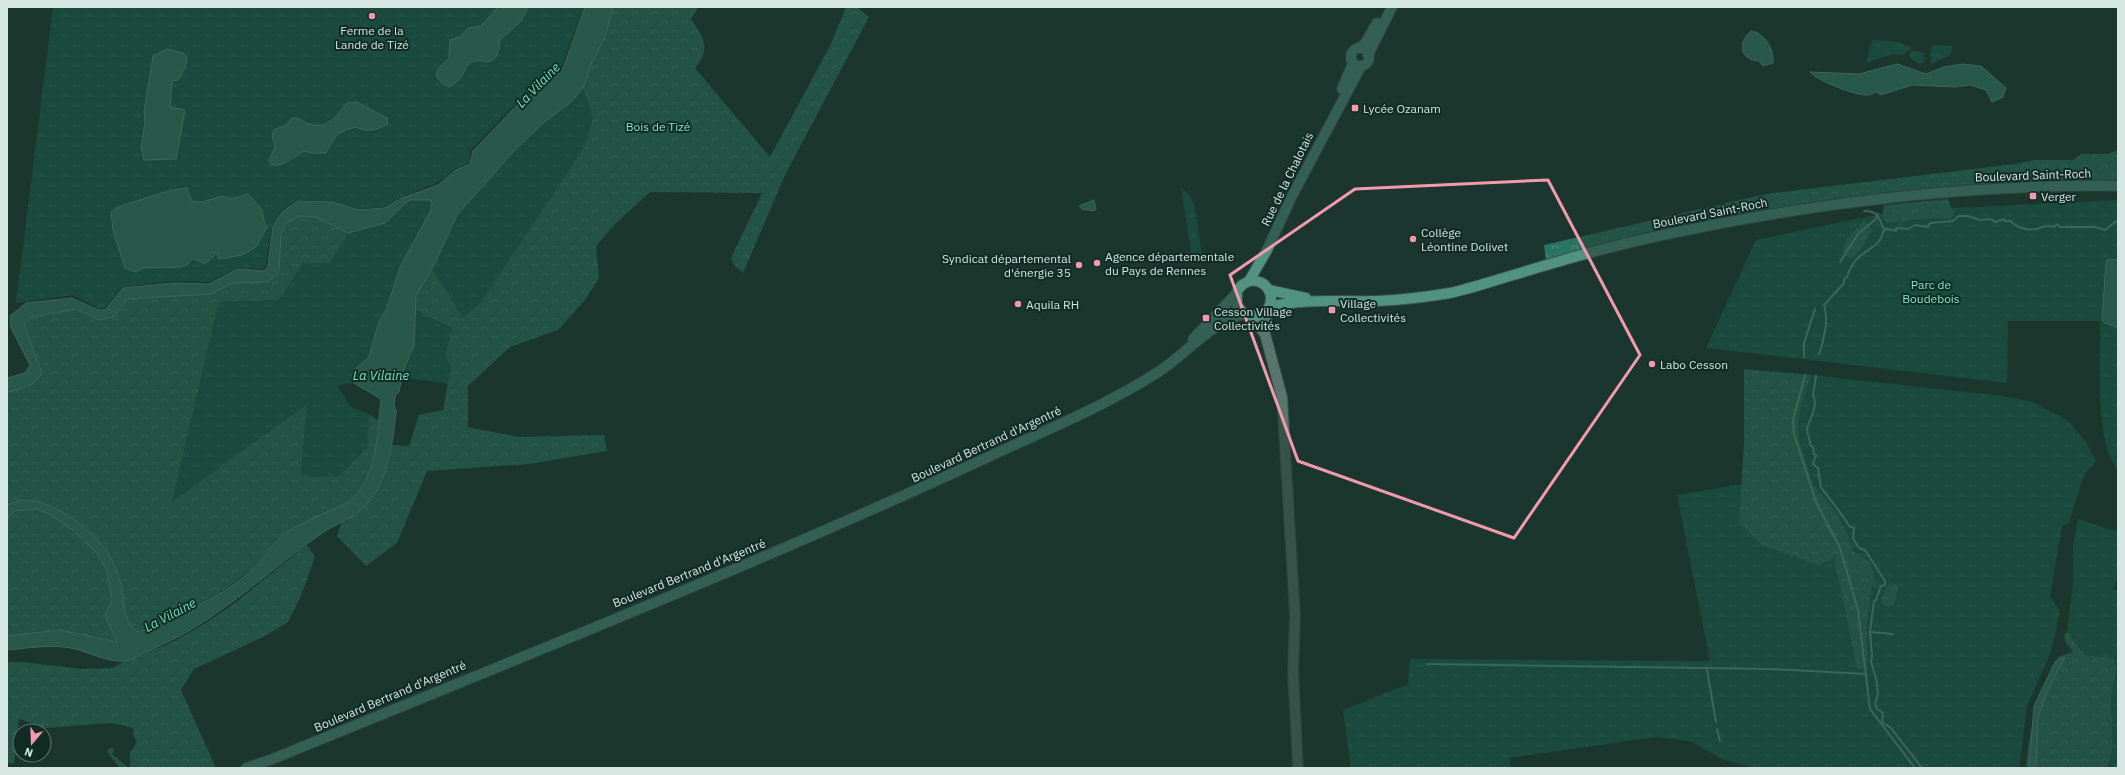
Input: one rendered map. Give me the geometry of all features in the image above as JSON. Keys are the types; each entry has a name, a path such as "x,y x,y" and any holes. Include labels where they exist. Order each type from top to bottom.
{"main road":[{"path":"1386,7 1366,42 1351,54 1357,65 1368,61 1368,54 1392,7"},
{"path":"1360,48 1365,50 1368,54"},
{"name":"Rue de la Chalotais","path":"1267,250 1357,65"},
{"name":"Boulevard Saint-Roch","path":"1268,309 1314,300 1377,301 1453,292 1560,261 1653,237 1774,213 1835,204 1988,190 2118,186"},
{"path":"1250,281 1267,250"},
{"path":"1136,386 1170,365 1217,326 1247,315 1260,315 1268,309 1271,298 1263,272 1267,250"},
{"path":"1136,386 1176,355 1236,294 1242,285 1250,281 1257,281 1267,287"},
{"name":"Boulevard Saint-Roch","path":"1267,287 1314,300"},
{"path":"1236,294 1237,305 1247,315"},
{"name":"Boulevard Bertrand d'Argentré","path":"246,768 270,760 867,513 1093,408 1136,386"}],"street":[{"path":"1268,309 1265,334 1282,398 1295,616 1293,671 1298,768"},
{"path":"1247,315 1265,334"}],"highlighted area":[{"path":"1548,180 1640,355 1514,538 1298,461 1230,275 1355,189"}],"green space":[{"path":"53,7 584,7 562,65 553,76 516,103 471,150 469,163 455,169 437,183 401,197 383,207 357,209 333,201 298,200 281,211 272,226 266,265 263,269 238,268 209,282 174,281 122,287 105,308 99,309 73,295 16,303"},
{"name":"Bois de Tizé","path":"613,7 698,7 691,19 702,37 704,49 703,55 695,68 770,157 831,44 846,7 857,7 869,17 786,173 743,273 735,266 731,258 762,193 650,192 616,223 596,246 599,278 585,300 558,330 510,347 468,386 468,427 519,437 604,435 607,451 529,464 427,471 397,543 366,566 337,536 341,524 358,513 389,461 392,445 409,446 419,415 443,410 451,366 445,356 452,328 415,310 417,291 432,268 463,318 481,302 584,147 593,118 583,88 592,62 605,37"},
{"path":"1872,40 1899,42 1912,48 1903,55 1892,54 1866,63"},
{"path":"1932,45 1952,46 1951,55 1931,64 1930,55"},
{"path":"1914,50 1925,54 1924,63 1919,64 1910,58 1910,52"},
{"path":"583,88 593,118 584,147 481,302 463,319 432,268 457,215 512,153 543,123 570,103"},
{"path":"2118,150 2118,181 1931,188 1656,230 1546,260 1544,245 1766,194 2015,164 2034,160 2073,160 2081,154 2107,154"},
{"path":"1181,187 1191,197 1195,208 1203,261 1193,264"},
{"path":"1948,199 1954,214 1951,219 1931,218 1887,223 1882,216 1884,205"},
{"path":"409,200 430,200 432,203 431,210 400,267 387,308 379,321 369,357 355,369 352,375 354,383 337,385 351,407 369,414 367,448 339,476 301,478 307,404 172,503 219,302 279,300 303,262 330,262 348,233 385,223"},
{"name":"Parc de Boudebois","path":"2118,200 2118,469 2110,457 2105,441 2102,421 2100,399 2100,321 2008,321 2007,383 1706,348 1756,240 1894,211"},
{"path":"300,216 316,217 348,233 330,263 303,263 279,300 219,302 172,502 307,404 301,477 339,476 367,448 369,414 378,420 377,442 372,464 363,485 357,494 349,502 286,532 276,539 255,567 225,589 178,617 138,632 117,642 60,630 7,636 7,392 28,387 42,374 24,324 32,317 76,309 100,320 115,316 127,299 152,296 211,294 232,283 266,281 279,271 281,235 285,224"},
{"path":"1864,221 1873,229 1857,255 1851,259 1842,252 1847,238"},
{"path":"415,310 452,328 445,356 451,365 448,384 402,377 411,354 415,333"},
{"path":"1744,369 1811,375 1802,403 1798,424 1800,442 1813,484 1832,506 1848,535 1853,551 1870,561 1876,583 1872,587 1867,623 1868,669 1857,669 1834,558 1818,565 1761,545 1739,523 1744,443"},
{"path":"1811,375 2001,396 2033,402 2068,421 2086,442 2096,461 2084,475 2069,523 2062,526 2050,597 2060,611 2051,652 2027,706 2019,768 1754,768 1724,760 1690,741 1656,737 1509,758 1511,768 1351,768 1343,710 1408,684 1410,659 1710,661 1677,495 1742,484 1739,523 1761,545 1786,553 1834,557 1857,669 1868,669 1867,623 1872,587 1876,583 1870,561 1853,551 1848,535 1832,506 1813,484 1800,442 1798,424 1802,403"},
{"path":"2078,519 2118,532 2118,577 2113,589 2118,591 2118,768 2108,768 2113,747 2111,695 2117,668 2113,658 2085,655 2067,632 2073,583 2073,547"},
{"path":"307,545 315,557 301,596 288,622 265,636 194,669 181,690 216,768 130,768 130,753 137,742 133,735 134,730 130,727 111,723 52,728 52,723 31,723 19,719 19,723 12,723 12,763 14,764 7,763 7,662 22,662 84,669 113,668 123,662 173,642 204,624 236,602"},
{"path":"1890,583 1896,584 1898,589 1894,605 1888,606 1881,602 1886,588"},
{"path":"2067,632 2085,655 2113,658 2117,668 2111,695 2113,747 2108,768 2026,768 2028,747 2036,704 2058,657 2073,652 2065,641 2064,635"},
{"path":"109,748 114,748 112,754 129,768 120,768 107,752"}],"water":[{"path":"498,7 528,7 521,21 500,40 498,51 492,61 473,61 468,65 462,76 450,87 441,82 437,77 437,71 449,58 450,40 461,36 468,28 481,26"},
{"name":"La Vilaine","path":"585,7 613,7 605,37 592,62 583,88 570,103 543,123 512,153 457,215 436,261 416,296 414,345 403,372 399,392 395,396 394,405 396,411 389,458 382,480 364,507 358,513 331,527 318,536 216,614 172,640 133,659 126,661 112,660 79,650 61,647 7,650 7,636 60,630 117,642 105,615 112,601 107,571 97,553 74,531 51,515 37,509 14,511 9,516 7,522 7,505 18,501 30,500 44,504 72,518 85,528 106,550 113,563 121,585 127,618 133,628 138,632 184,613 230,587 259,563 280,536 349,502 359,492 371,468 377,440 381,399 354,383 352,375 355,369 369,357 379,321 387,308 400,267 431,210 432,203 430,200 409,200 385,223 348,233 316,217 300,216 285,224 281,235 279,271 275,277 266,282 232,283 211,294 127,299 115,316 100,320 76,309 32,317 24,324 42,373 39,378 31,384 7,392 7,378 25,373 30,365 11,328 10,316 26,303 72,298 98,310 105,310 123,288 174,283 209,284 238,269 264,271 268,266 273,226 282,212 298,201 333,202 358,210 384,208 402,198 438,185 456,170 470,164 473,151 517,105 554,78 564,66"},
{"path":"1751,31 1756,32 1768,42 1772,52 1773,63 1763,66 1759,61 1748,58 1744,54 1742,46"},
{"path":"167,49 183,53 187,58 185,68 178,80 172,81 170,107 185,110 176,159 144,160 141,147 145,122 144,112 153,56"},
{"path":"1897,64 1926,74 1944,67 1962,64 1981,66 2006,88 2003,97 1992,102 1986,90 1970,85 1955,87 1912,85 1881,95 1876,92 1868,95 1862,95 1828,83 1810,72 1859,74"},
{"path":"357,102 387,118 388,124 372,130 364,130 356,127 349,129 337,136 326,153 312,153 304,151 279,165 271,164 269,160 275,147 272,134 275,129 285,126 292,118 299,119 309,124 322,125 336,116 347,103"},
{"path":"187,188 192,201 202,202 222,196 231,199 248,194 262,210 267,227 256,247 242,255 219,259 217,253 214,252 214,256 205,264 192,258 188,264 182,267 143,268 136,272 125,268 113,230 111,212 118,207 168,191"},
{"path":"1094,200 1096,209 1094,211 1082,209 1079,206"},
{"path":"2109,259 2118,260 2118,328 2105,323 2102,320 2106,261"},
{"path":"2065,657 2047,692 2038,718 2036,768 2029,768 2034,706 2055,662"}],"waterway":[{"path":"1864,211 1875,213 1883,228 1896,231 1896,228 1908,229 1915,225 1928,227 1930,223 1953,221 1959,216 1968,216 1980,220 1991,219 1995,222 2004,219 2005,221 2011,221 2018,227 2025,229 2036,229 2047,226 2054,227 2057,224 2060,227 2095,227 2105,230 2118,220"},
{"path":"1840,262 1858,234 1876,219 1878,214"},
{"path":"1819,354 1823,343 1825,330 1826,316 1824,305 1844,283 1844,279 1847,277 1859,256 1877,244 1883,231 1886,230"},
{"path":"1804,357 1804,343 1815,309"},
{"path":"1805,375 1793,420 1794,434 1816,502 1840,548 1858,610 1870,709 1915,768"},
{"path":"1816,376 1813,395 1815,403 1807,429 1810,445 1813,447 1814,454 1816,455 1813,464 1818,468 1821,488 1849,526 1854,528 1853,538 1859,548 1865,550 1885,581 1885,585 1881,586 1876,600 1874,601 1870,632 1871,662 1876,678 1878,694 1875,703 1877,709 1883,713 1882,722 1891,728 1922,768"},
{"path":"1870,632 1893,634"},
{"path":"1427,664 1771,669 1866,674"},
{"path":"1707,670 1716,722"},
{"path":"1717,729 1720,741"}],"place":[{"name":"Ferme de la Lande de Tizé","path":"372,16"},
{"name":"Lycée Ozanam","path":"1355,108"},
{"name":"Verger","path":"2033,196"},
{"name":"Collège Léontine Dolivet","path":"1413,239"},
{"name":"Agence départementale du Pays de Rennes","path":"1097,263"},
{"name":"Syndicat départemental d'énergie 35","path":"1079,265"},
{"name":"Aquila RH","path":"1018,304"},
{"name":"Village Collectivités","path":"1332,310"},
{"name":"Cesson Village Collectivités","path":"1206,318"},
{"name":"Labo Cesson","path":"1652,364"}]}
